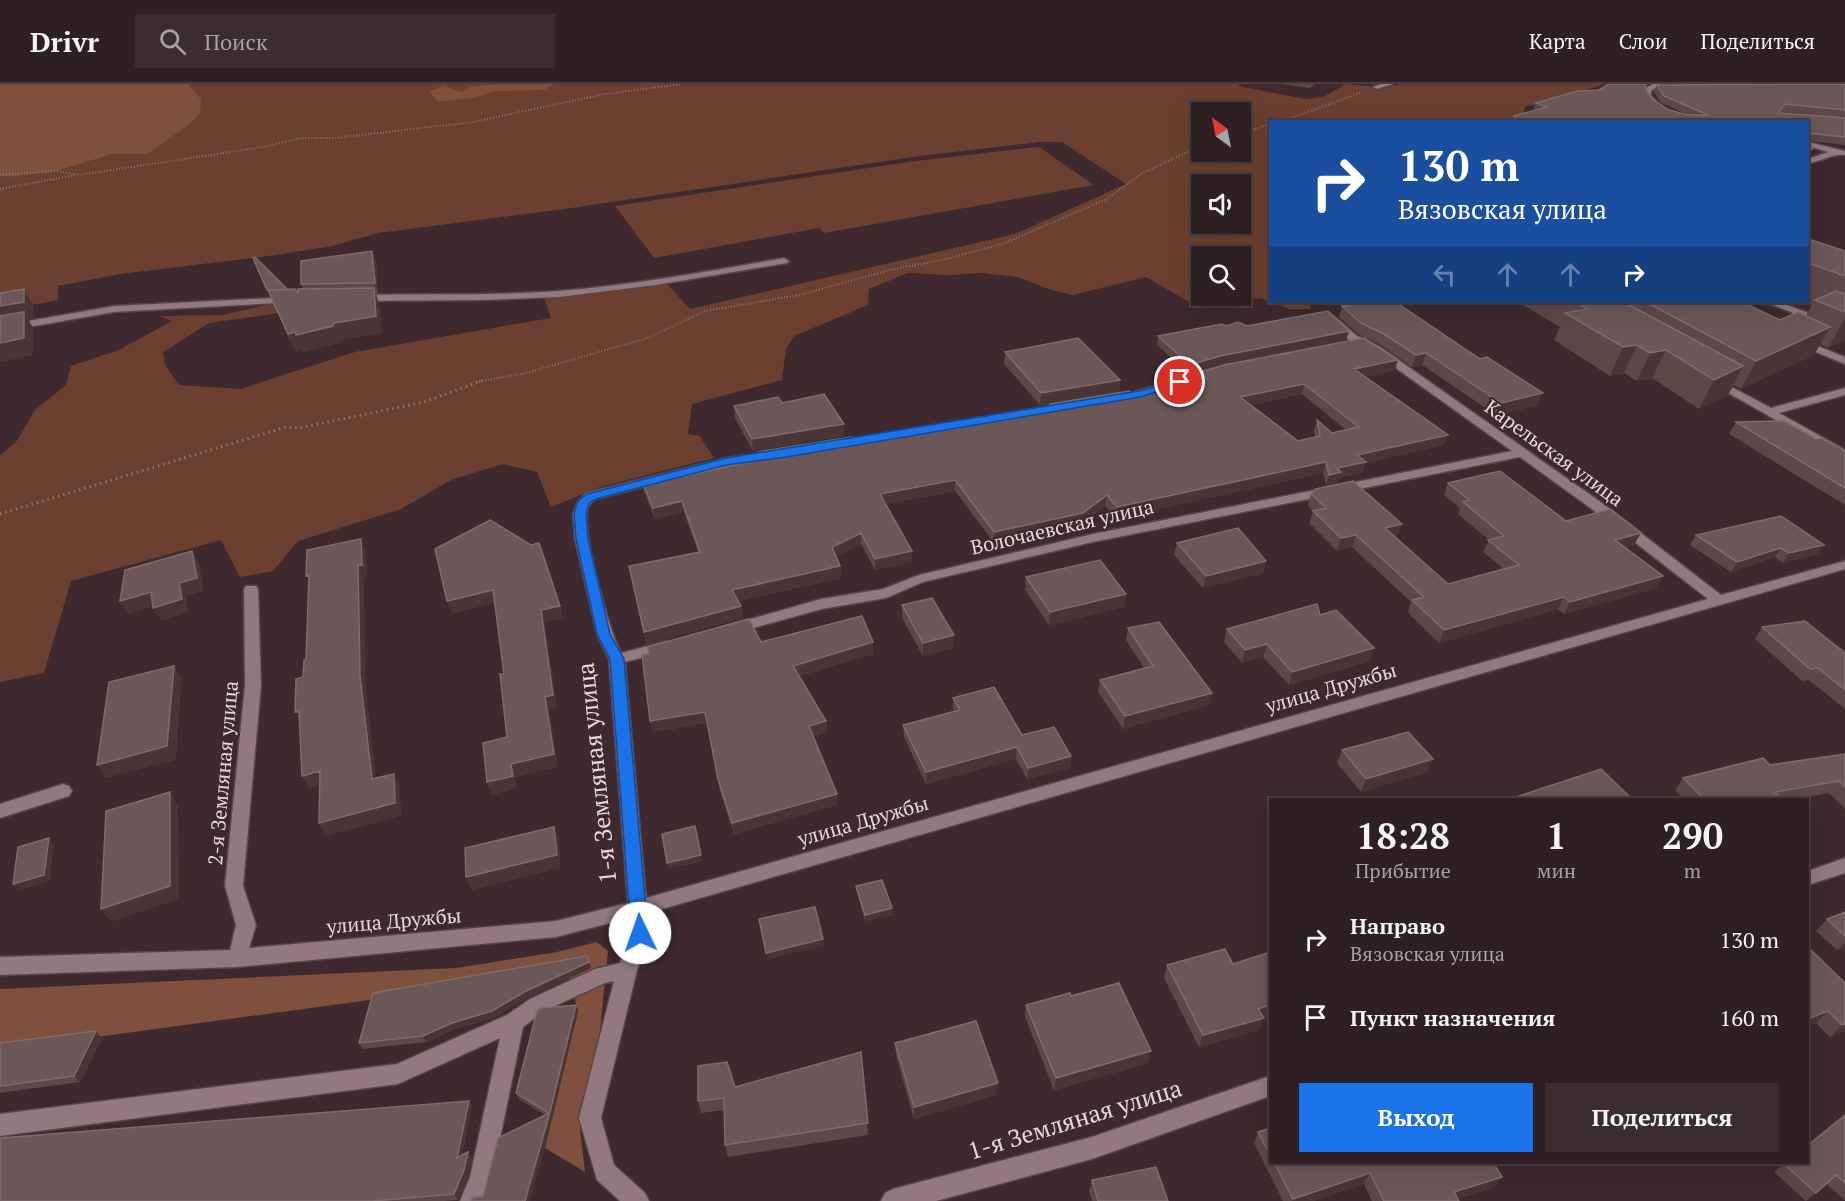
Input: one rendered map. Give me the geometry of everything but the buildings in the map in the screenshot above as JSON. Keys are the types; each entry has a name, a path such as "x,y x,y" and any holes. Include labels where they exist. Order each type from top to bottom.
{"street":[{"path":"1377,87 1390,84"},
{"path":"1658,84 1647,90 1647,96 1667,112"},
{"path":"1809,144 1845,153"},
{"path":"1809,161 1820,159 1835,151"},
{"path":"345,298 528,296 651,283 784,261"},
{"path":"0,329 114,309 300,300"},
{"path":"1773,303 1845,330"},
{"name":"Карельская улица","path":"1330,315 1353,338 1377,349 1597,506 1719,601"},
{"path":"1791,338 1845,361"},
{"path":"1347,345 1363,342"},
{"path":"1117,398 1140,394 1230,368"},
{"path":"1697,371 1845,455"},
{"path":"1769,412 1845,391"},
{"path":"845,443 1082,404"},
{"name":"1-я Земляная улица","path":"637,1201 605,1172 590,1118 627,970 640,933 617,659 604,634 582,539 580,514 584,501 591,496 726,462 786,453"},
{"name":"Волочаевская улица","path":"718,633 821,604 886,593 919,579 1093,538 1521,453"},
{"name":"улица Дружбы","path":"0,966 237,958 556,929 639,908 1845,566"},
{"name":"2-я Земляная улица","path":"237,958 246,925 234,886 253,685 251,589"},
{"path":"617,659 686,642"},
{"path":"0,812 63,790"},
{"path":"1809,878 1845,865"},
{"path":"0,1125 398,1074 514,1022 537,1005 602,975 627,970"},
{"path":"472,1201 481,1177 514,1022"},
{"name":"1-я Земляная улица","path":"893,1201 1092,1148 1269,1086"}],"path":[{"path":"0,189 263,147 301,138 335,138 474,122 600,95 681,84"},
{"path":"1286,120 1377,87"},
{"path":"1251,130 1269,124"},
{"path":"0,514 277,430 299,428 424,402 445,396 475,382 526,373 648,338 705,311 799,295 890,270 951,258 1005,243 1107,199 1141,174 1191,150"},
{"path":"0,175 57,171 79,175"}],"shaded area":[{"path":"0,84 188,84 201,99 200,113 186,127 147,154 113,154 57,171 10,177 0,175"},
{"path":"188,84 1240,84 1238,86 1305,99 1323,97 1346,84 1377,87 1404,84 1605,84 1555,102 1526,106 1521,117 1528,120 1269,120 1269,302 1260,298 1251,300 1251,246 1191,246 1191,303 1146,277 1073,295 1048,289 1018,277 982,273 948,275 908,273 869,289 868,305 794,336 786,349 782,380 692,404 688,434 700,436 714,458 600,487 551,507 537,472 503,464 453,479 401,509 298,541 273,571 240,577 221,540 71,581 44,673 0,682 0,455 16,442 35,410 66,385 71,366 119,350 172,321 159,316 222,315 280,302 361,301 209,323 163,352 165,365 179,385 240,389 355,352 551,318 544,298 667,284 690,309 1015,234 1126,184 1062,142 1039,142 919,156 565,209 378,233 332,246 276,255 120,274 58,286 58,300 0,311 0,175 10,177 57,171 113,154 147,154 201,99"},
{"path":"498,84 554,84 544,90 496,91 472,98 438,102 429,92 443,86 462,92 470,87"},
{"path":"1039,147 1094,185 824,233 819,228 654,258 615,206 915,161"},
{"path":"1274,303 1311,303 1310,309 1289,309"},
{"path":"597,942 608,951 599,1041 580,1129 585,1172 545,1148 578,1011 566,966 377,999 0,1050 0,989 456,968 557,952"}],"route":[{"path":"640,933 617,659 604,634 582,539 580,514 584,501 591,496 726,462 1140,394 1180,382"}]}
